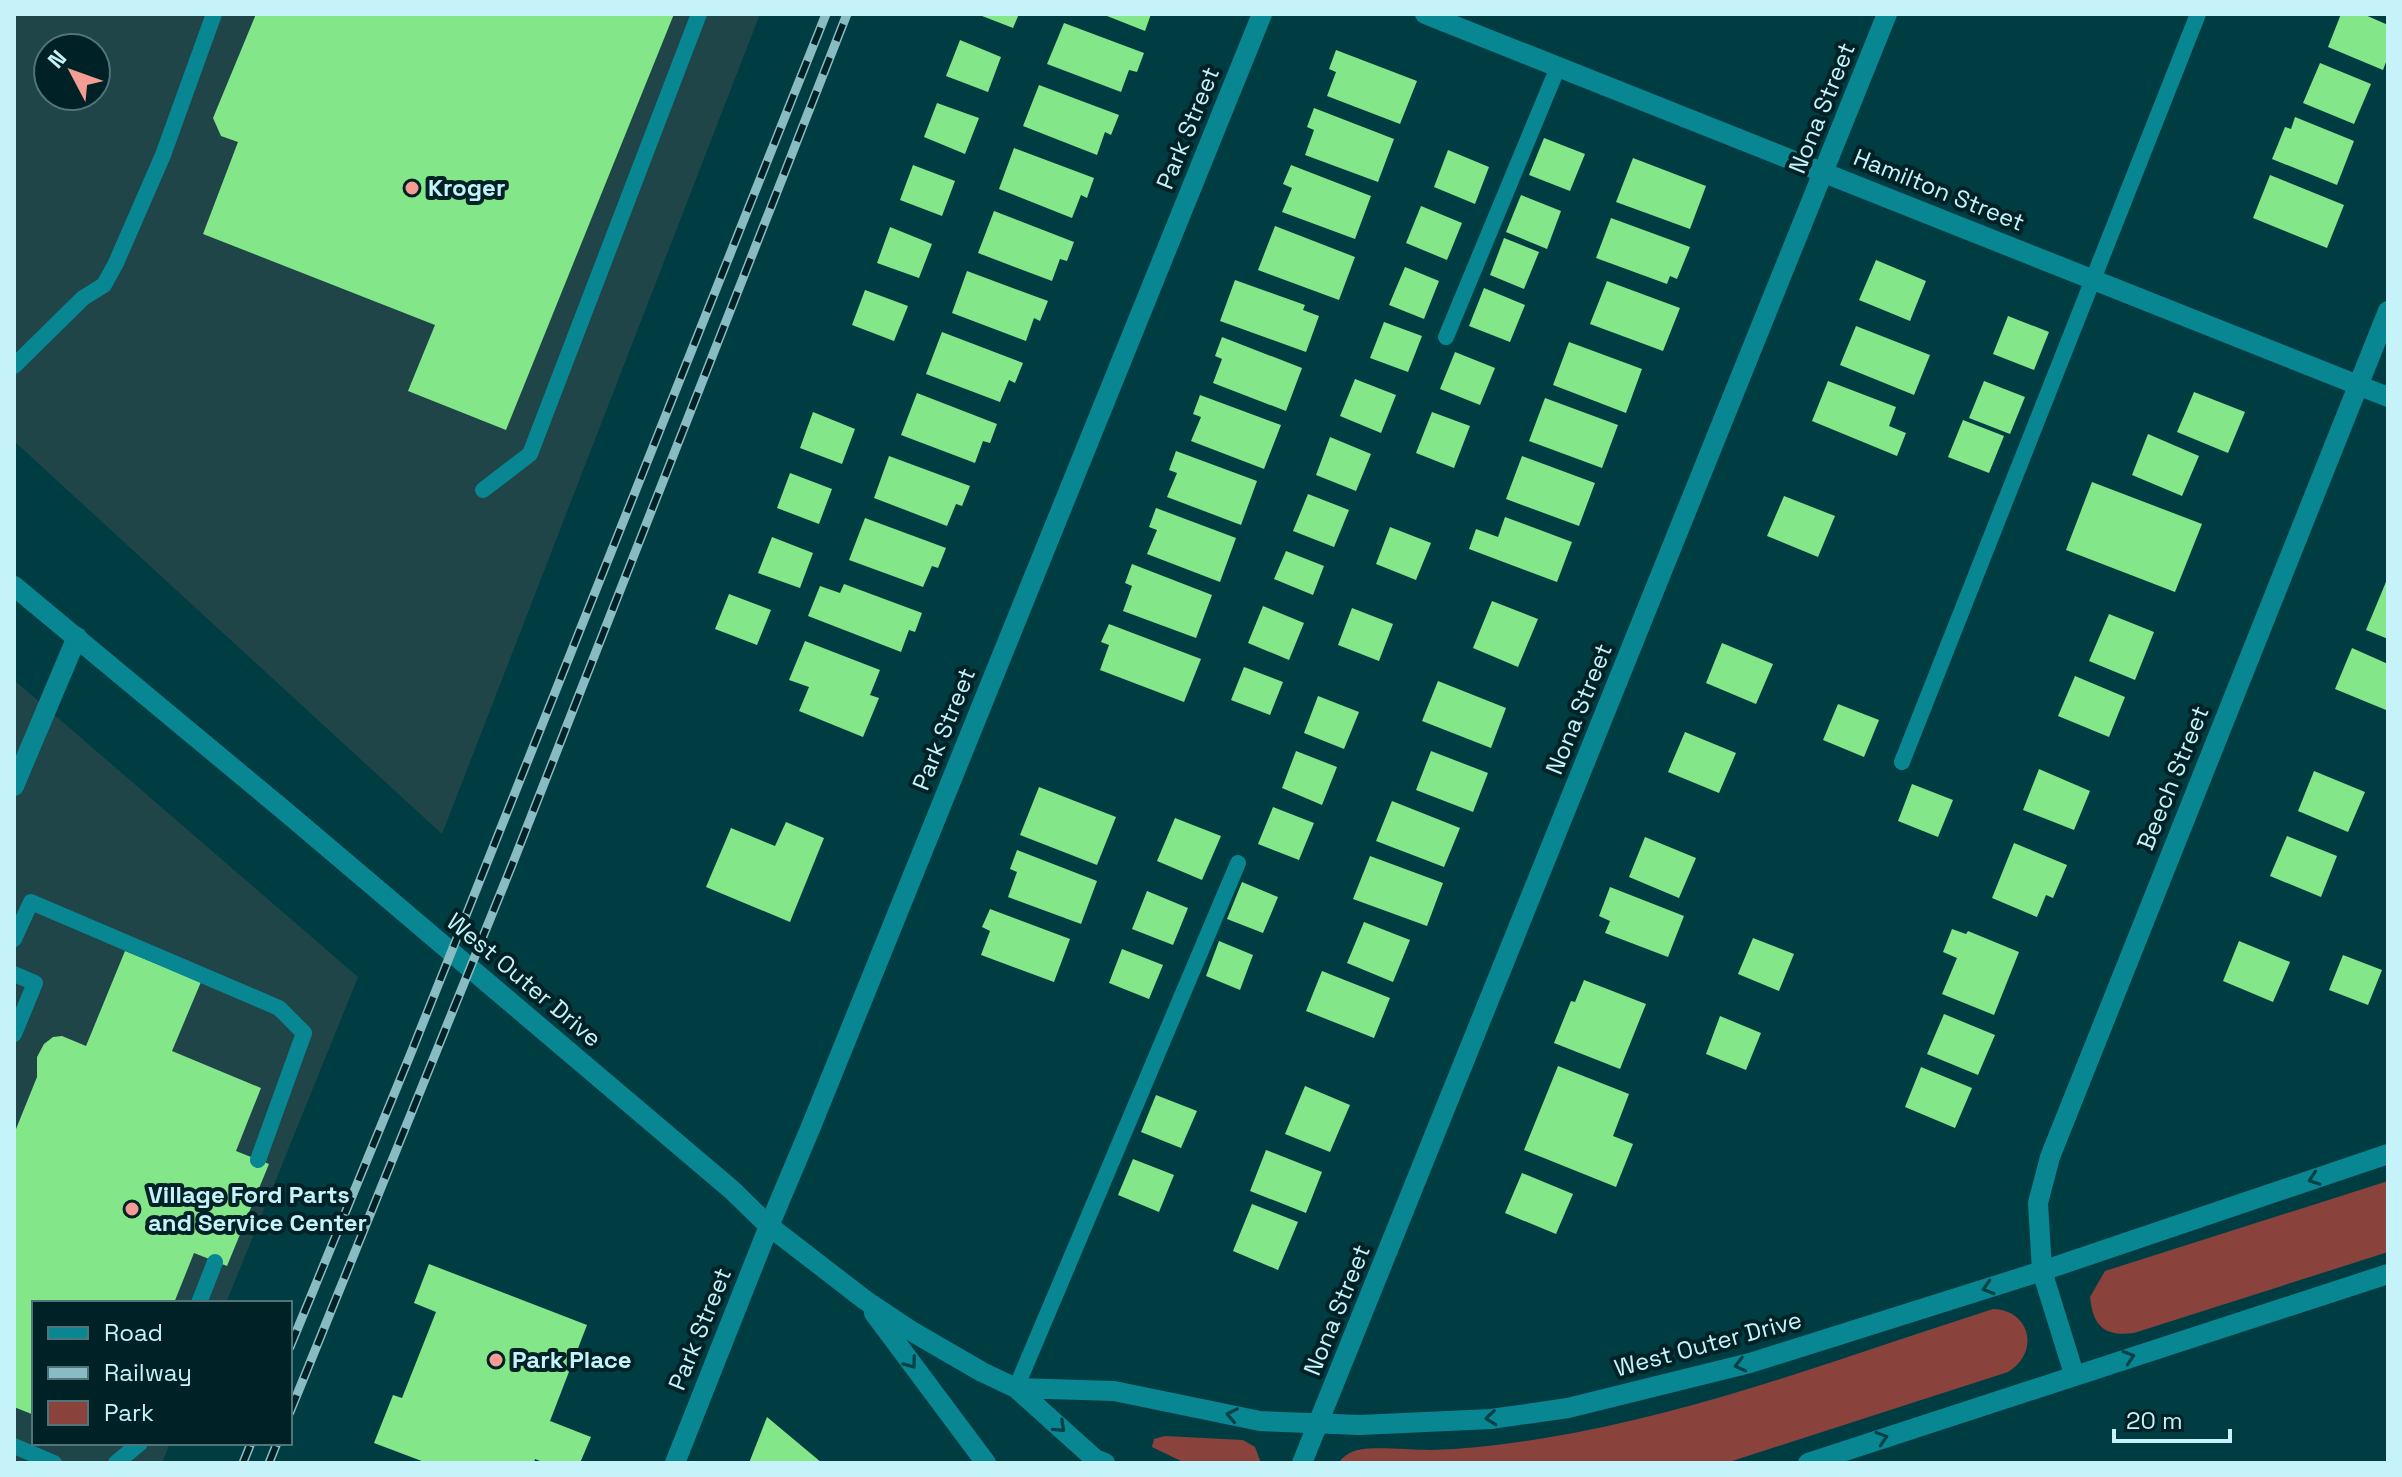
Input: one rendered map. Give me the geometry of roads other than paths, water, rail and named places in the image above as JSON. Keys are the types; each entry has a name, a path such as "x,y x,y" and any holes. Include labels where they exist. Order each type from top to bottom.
{"street":[{"name":"Park Street","path":"675,1463 1262,14"},
{"name":"Hamilton Street","path":"1425,14 2388,397"},
{"name":"Nona Street","path":"1302,1463 1887,14"},
{"name":"Beech Street","path":"2074,1374 2042,1271 2038,1203 2050,1157 2388,311"},
{"name":"West Outer Drive","path":"14,586 673,1141 769,1226 865,1300 913,1332 1016,1388 1095,1459 1105,1463"},
{"path":"14,786 77,637"},
{"name":"West Outer Drive","path":"1016,1388 1114,1391 1260,1421 1425,1424 1568,1408 1750,1363 2042,1271 2388,1154"},
{"path":"1808,1463 2388,1274"},
{"path":"865,1300 986,1463"}],"lane":[{"path":"14,366 83,298 104,285 163,155 214,14"},
{"path":"483,490 530,454 699,14"},
{"path":"1902,762 2198,14"},
{"path":"1446,337 1558,67"},
{"path":"1016,1388 1238,863"},
{"path":"14,939 31,902 279,1008 304,1033 258,1160"},
{"path":"14,974 35,983 14,1034"},
{"path":"200,1301 215,1262"},
{"path":"116,1463 138,1445"},
{"path":"14,1446 54,1463"}],"railway":[{"path":"292,1342 411,1053 826,14"},
{"path":"292,1407 512,865 847,14"},
{"path":"243,1463 250,1445"},
{"path":"269,1463 276,1445"}],"place":[{"name":"Kroger","path":"412,188"},
{"name":"Village Ford Parts and Service Center","path":"132,1209"},
{"name":"Park Place","path":"496,1360"}]}
